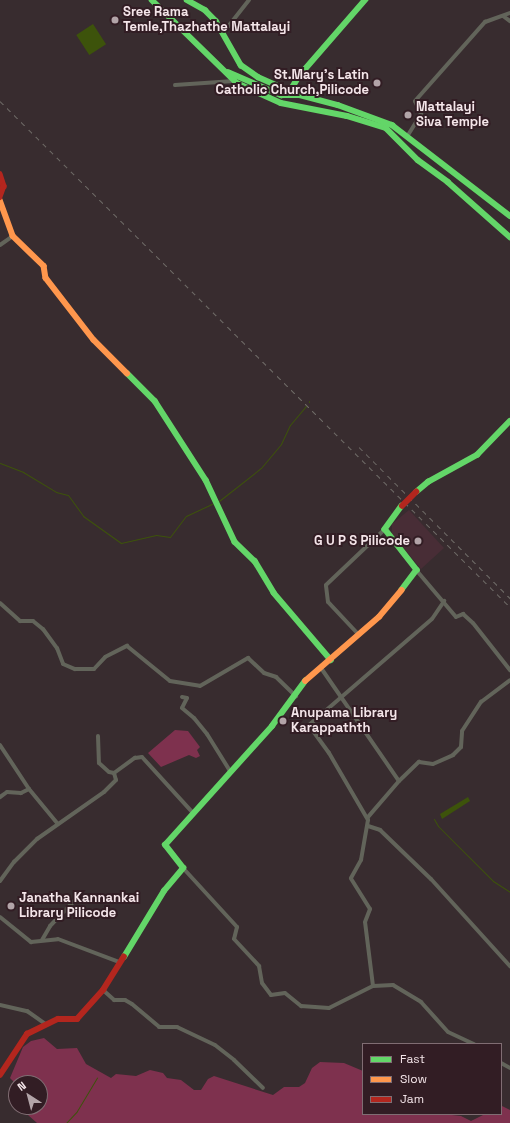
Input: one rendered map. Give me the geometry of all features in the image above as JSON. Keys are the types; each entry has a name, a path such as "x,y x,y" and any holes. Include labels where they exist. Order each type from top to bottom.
{"main road":[{"path":"152,0 228,72 235,81 260,95 280,103 347,116 386,128 418,160 448,182 510,237"},
{"path":"187,0 205,10 216,21 241,65 258,77 300,95 360,112 392,126 408,135 510,216"},
{"path":"290,91 299,76 365,0"},
{"path":"228,72 282,95 300,95"},
{"path":"0,174 4,186 0,197"},
{"path":"0,200 13,236 44,266 49,282 64,298 94,340 155,402 206,480 235,542 255,562 274,593 285,603 330,660"},
{"path":"0,1075 27,1034 58,1019 71,1021 77,1019 103,990 164,891 183,868 165,845 296,696 308,678 378,617 417,571 392,541 385,529 402,506 428,482 477,455 510,421"}],"street":[{"path":"223,33 249,0"},
{"path":"408,135 421,114 415,101 485,22 510,13"},
{"path":"503,16 510,21"},
{"path":"175,85 235,81"},
{"path":"0,245 13,236"},
{"path":"359,635 328,602 326,585 385,529"},
{"path":"417,571 456,617 463,614 473,623 510,670"},
{"path":"373,986 365,922 370,908 351,878 361,860 368,826 368,817 309,725 432,619 444,602"},
{"path":"0,604 20,621 33,621 44,629 57,648 63,664 75,669 94,669 105,657 128,646 170,681 200,686 248,658 264,673 276,677 296,696"},
{"path":"321,668 399,781"},
{"path":"368,817 399,781 419,762 433,764 453,755 461,747 462,731 481,702 510,680"},
{"path":"182,697 187,698 182,708 194,718 207,734 230,771"},
{"path":"98,736 99,763 109,772 114,773"},
{"path":"0,745 29,789 58,824"},
{"path":"114,773 135,758 142,757 193,813"},
{"path":"0,881 14,862 58,824 104,792 116,780 114,773"},
{"path":"0,797 7,792 21,793 29,789"},
{"path":"368,826 380,830 431,879 510,966"},
{"path":"183,868 237,927 234,939 259,966 262,983 271,995 285,993 301,1006 329,1008 373,986 393,985 421,1002 448,1032 472,1043"},
{"path":"42,940 50,926 78,897"},
{"path":"0,917 32,942 58,939 119,962"},
{"path":"103,990 114,1000 125,1000 132,1004 159,1027 177,1027 215,1045 263,1088"},
{"path":"0,1005 27,1011 47,1025"}],"shaded area":[{"path":"93,24 106,44 89,55 76,35"},
{"name":"G U P S Pilicode","path":"409,510 444,548 421,569 392,534 392,524"},
{"path":"175,730 188,731 200,747 197,750 200,756 196,758 189,755 161,767 148,753"},
{"path":"468,797 470,801 442,819 440,814"},
{"path":"44,1038 57,1049 77,1048 86,1064 111,1078 116,1074 136,1076 150,1070 163,1073 167,1078 181,1080 194,1090 201,1090 208,1079 214,1076 273,1095 284,1087 299,1087 305,1083 312,1068 320,1062 344,1063 362,1071 362,1115 452,1115 461,1116 471,1121 483,1115 502,1115 502,1106 510,1110 510,1123 37,1123 28,1115 48,1115 48,1075 11,1075 23,1047 31,1041"}],"waterway":[{"path":"219,501 261,468 281,444 290,425 306,406"},
{"path":"0,463 23,472 56,492 68,495 83,516 121,543 156,535 170,537 186,516 212,504"},
{"path":"434,819 438,826 493,881 510,892"},
{"path":"66,1123 77,1111 97,1078"}],"railway":[{"path":"0,101 510,607"},
{"path":"359,447 510,598"}],"traffic: fast":[{"path":"152,0 237,83 281,103 347,116 386,128 418,160 448,182 510,237"},
{"path":"187,0 205,10 216,21 241,65 258,77 296,94"},
{"path":"290,91 299,76 365,0"},
{"path":"228,72 281,95 300,95 338,105 392,125 510,216"},
{"path":"127,373 155,401 206,480 235,542 255,561 274,593 331,660"},
{"path":"416,492 428,482 477,455 510,421"},
{"path":"402,506 385,529 417,570 402,590"},
{"path":"124,957 164,891 183,868 165,845 272,726 305,681"}],"traffic: slow":[{"path":"0,200 13,236 44,266 46,278 94,340 127,373"},
{"path":"305,681 379,617 402,590"}],"traffic: jam":[{"path":"0,174 4,186 0,197"},
{"path":"402,506 416,492"},
{"path":"0,1075 27,1034 58,1019 77,1019 103,990 124,957"}],"place":[{"name":"Sree Rama Temle,Thazhathe Mattalayi","path":"115,20"},
{"name":"St.Mary's Latin Catholic Church,Pilicode","path":"377,83"},
{"name":"Mattalayi Siva Temple","path":"408,115"},
{"name":"G U P S Pilicode","path":"418,541"},
{"name":"Anupama Library Karappathth","path":"283,721"},
{"name":"Janatha Kannankai Library Pilicode","path":"11,906"}]}
